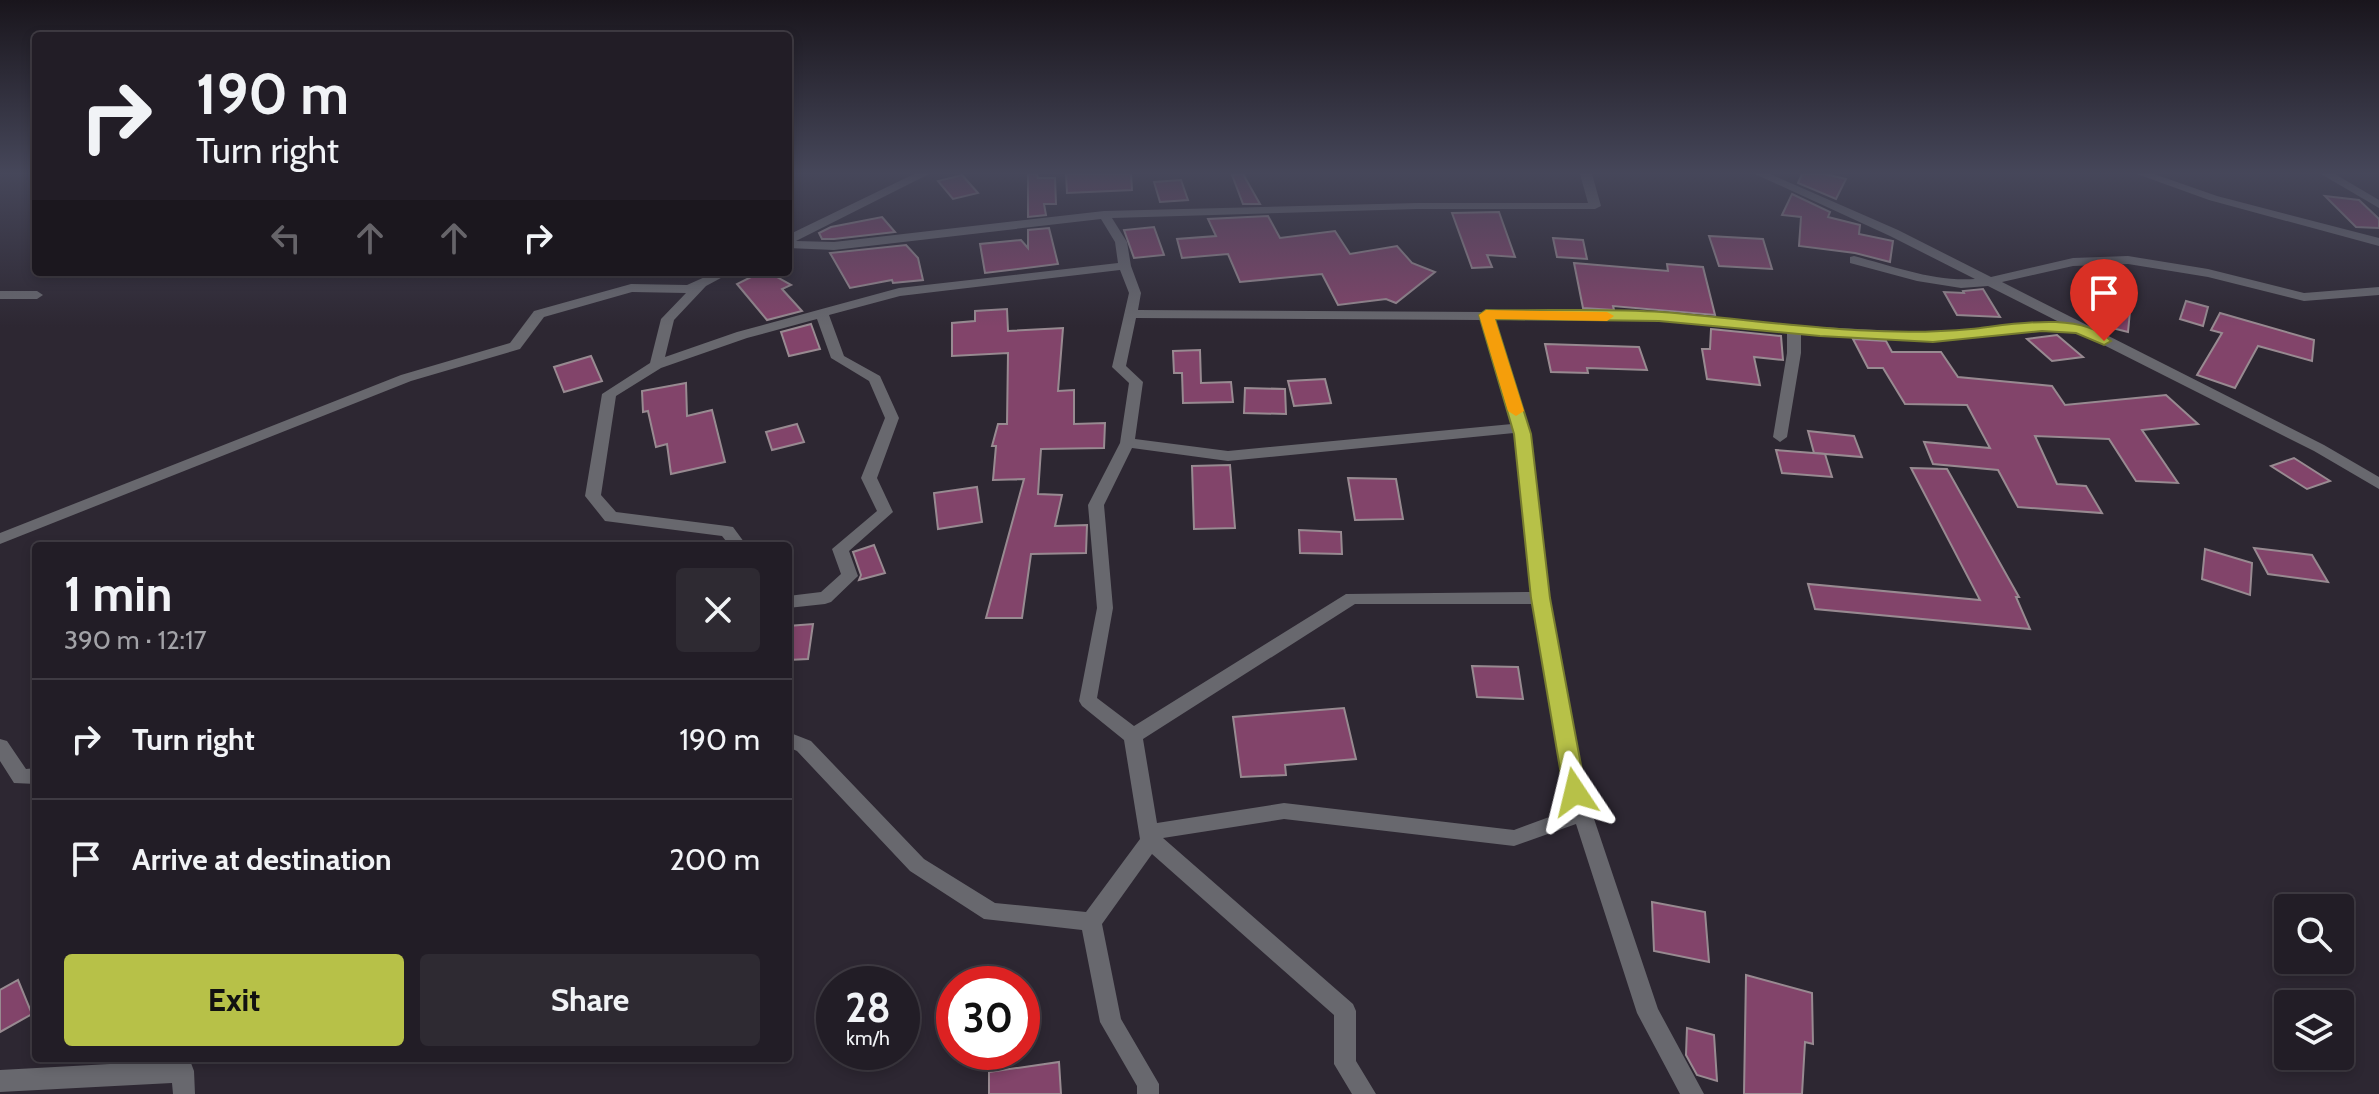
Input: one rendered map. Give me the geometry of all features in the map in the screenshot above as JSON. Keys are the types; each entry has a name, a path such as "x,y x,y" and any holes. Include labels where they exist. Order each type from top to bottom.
{"street":[{"path":"792,240 822,225"},
{"path":"792,242 834,246 1016,225"},
{"path":"1111,225 1119,237 1135,293 1119,367 1136,382 1127,443 1096,505 1105,608 1088,701 1133,736 1150,840 1345,1011 1345,1064 1365,1094"},
{"path":"1876,225 2319,448 2379,484"},
{"path":"2315,225 2379,242"},
{"path":"1854,260 1944,282 1987,282 2073,262 2128,260 2208,273 2304,297 2379,291"},
{"path":"736,542 727,531 611,517 593,496 609,394 656,365 821,312 899,292 1125,266"},
{"path":"0,539 406,378 515,346 539,314 631,288 689,289 717,276"},
{"path":"656,365 668,319 702,283"},
{"path":"0,295 37,295"},
{"path":"792,602 825,598 850,576 840,549 885,512 869,478 892,418 875,379 838,358 821,312"},
{"path":"1131,314 1659,317 1933,337 2042,326 2079,329"},
{"path":"1486,315 1521,428 1540,598 1575,792 1648,1013 1693,1094"},
{"path":"1780,437 1794,353 1794,328"},
{"path":"1127,443 1228,456 1521,428"},
{"path":"1133,736 1352,598 1540,598"},
{"path":"792,741 804,746 917,865 991,912 1091,922"},
{"path":"0,746 21,777 32,776"},
{"path":"1148,1094 1148,1084 1111,1022 1091,922 1157,831 1284,811 1514,838 1582,813"},
{"path":"0,1081 170,1065 183,1071 184,1094"}],"building":[{"path":"889,225 895,232 822,239 819,233 831,227"},
{"path":"1211,225 1273,225 1280,238 1335,231 1350,254 1397,246 1412,263 1435,272 1396,303 1386,299 1338,305 1322,274 1240,282 1228,254 1182,258 1177,239 1216,236"},
{"path":"1456,225 1504,225 1515,257 1487,255 1492,267 1472,268"},
{"path":"1800,225 1860,225 1859,234 1893,241 1890,262 1855,253 1799,246"},
{"path":"2354,225 2379,225 2379,228"},
{"path":"1154,227 1164,255 1134,258 1124,230"},
{"path":"1049,228 1058,264 985,273 980,244 1021,240 1028,248 1028,230"},
{"path":"1709,236 1763,239 1772,269 1719,266"},
{"path":"1553,238 1583,240 1587,259 1557,257"},
{"path":"906,245 918,258 923,280 893,283 892,280 850,288 830,253"},
{"path":"1574,263 1668,271 1667,264 1703,267 1715,315 1613,306 1614,310 1583,308"},
{"path":"753,276 775,276 791,285 782,289 802,311 767,320 737,284"},
{"path":"1983,289 2000,317 1957,315 1944,292 1964,293"},
{"path":"2186,301 2208,307 2203,326 2180,319"},
{"path":"2099,303 2130,311 2128,332 2096,324"},
{"path":"1007,309 1008,331 1063,328 1058,391 1074,390 1074,424 1105,423 1104,448 1041,449 1038,494 1062,495 1055,526 1087,525 1086,553 1031,554 1022,618 986,618 1024,479 993,480 996,446 992,446 998,424 1007,424 1008,353 952,356 952,323 975,321 975,311"},
{"path":"2220,313 2314,340 2312,361 2258,346 2235,388 2197,375 2222,333 2211,330"},
{"path":"811,324 820,349 789,356 781,332"},
{"path":"1711,329 1781,336 1783,360 1754,357 1760,385 1707,379 1702,349 1710,349"},
{"path":"2057,335 2083,357 2052,361 2027,339"},
{"path":"1853,339 1886,341 1892,352 1941,352 1958,377 2052,386 2065,405 2166,395 2198,424 2142,430 2178,483 2136,481 2109,439 2035,436 2057,484 2086,486 2102,513 2018,507 1998,470 1933,464 1924,442 1990,448 1967,405 1905,404 1883,368 1868,368"},
{"path":"1545,344 1639,347 1647,370 1587,368 1588,373 1551,372"},
{"path":"1200,350 1201,383 1231,382 1233,402 1183,403 1182,373 1174,373 1173,351"},
{"path":"591,356 602,381 564,392 554,367"},
{"path":"1325,379 1331,403 1294,406 1288,381"},
{"path":"686,383 687,416 712,410 725,462 671,474 667,444 656,447 648,411 643,412 642,391"},
{"path":"1245,388 1285,389 1286,414 1244,413"},
{"path":"797,424 804,442 772,450 766,432"},
{"path":"1808,431 1854,436 1862,457 1814,453"},
{"path":"1776,450 1825,454 1832,477 1782,473"},
{"path":"2294,458 2330,481 2307,489 2271,466"},
{"path":"1230,465 1235,528 1194,529 1192,466"},
{"path":"1911,468 1947,469 2019,597 2016,597 2030,629 1815,609 1808,584 1980,600"},
{"path":"1348,478 1396,479 1403,519 1355,520"},
{"path":"977,487 982,522 938,529 934,493"},
{"path":"1299,530 1341,532 1342,554 1300,553"},
{"path":"874,545 885,573 859,580 861,575 853,552"},
{"path":"2254,548 2312,555 2328,582 2268,574"},
{"path":"2205,549 2252,563 2250,595 2202,579"},
{"path":"813,624 808,659 792,660 792,626"},
{"path":"1472,666 1518,667 1523,699 1477,697"},
{"path":"1344,708 1356,759 1285,765 1286,775 1241,777 1233,717"},
{"path":"1652,902 1705,912 1709,962 1654,951"},
{"path":"1746,975 1812,993 1813,1044 1805,1042 1802,1094 1744,1094"},
{"path":"18,980 32,1014 0,1032 0,990"},
{"path":"1687,1028 1714,1035 1717,1081 1697,1075 1686,1055"},
{"path":"1059,1062 1061,1094 989,1094 989,1072 1040,1070 1040,1065"}],"slow traffic":[{"path":"1516,411 1486,315 1607,316"}],"route":[{"path":"1575,792 1540,598 1522,434 1486,315 1659,317 1933,337 2042,326 2079,329 2104,341"}]}
